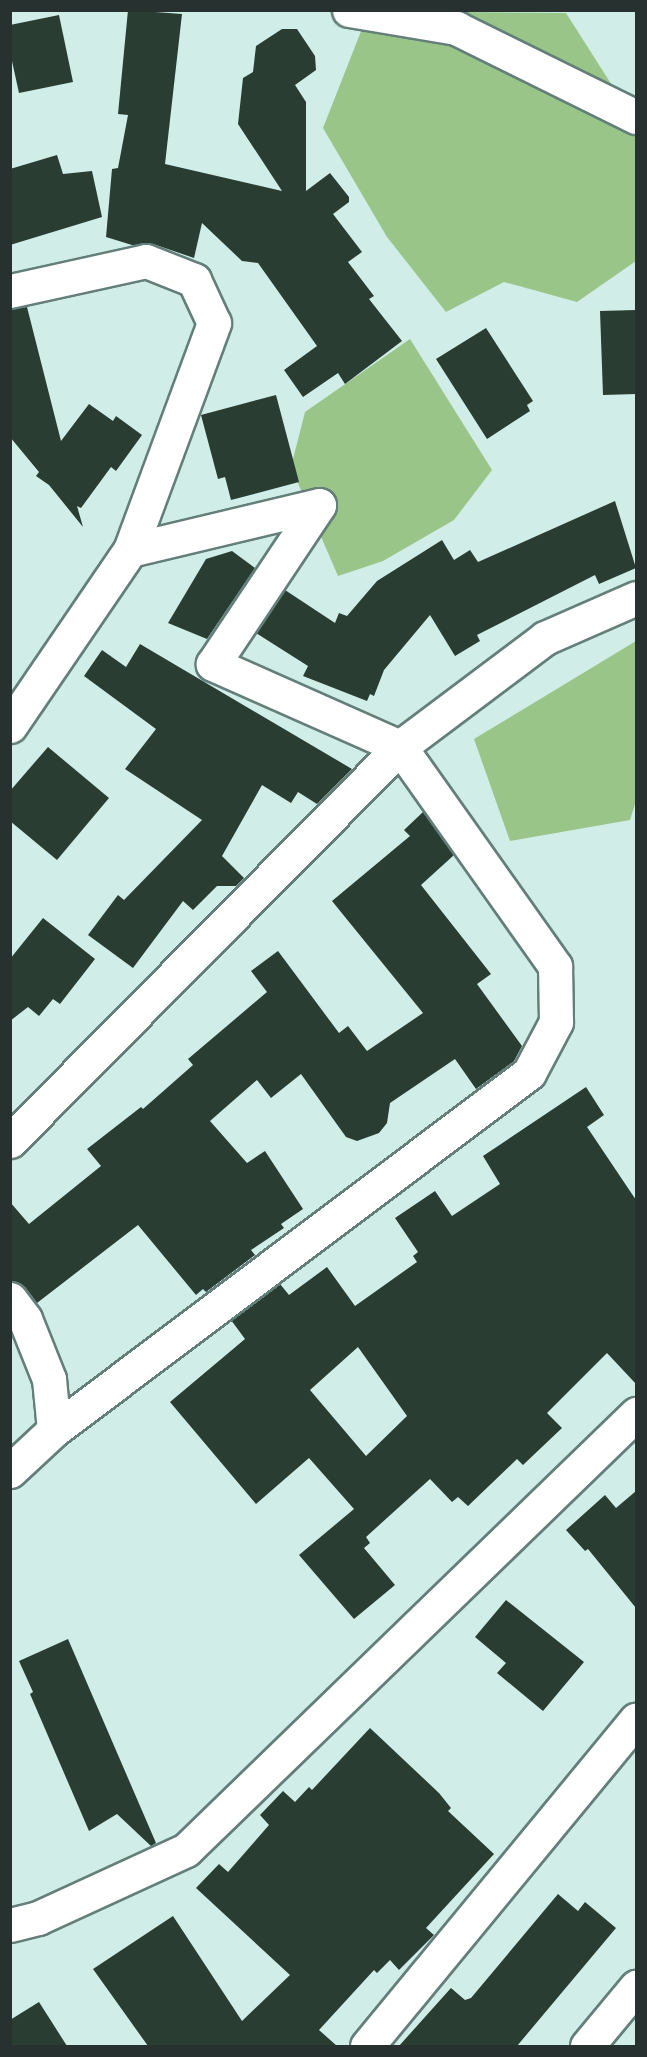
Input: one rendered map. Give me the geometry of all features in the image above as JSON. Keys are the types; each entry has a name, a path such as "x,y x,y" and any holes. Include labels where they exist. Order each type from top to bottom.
{"street":[{"path":"349,10 456,28 636,117"},
{"path":"10,291 146,261 195,280 214,323 129,550 10,726"},
{"path":"10,1471 54,1430 530,1073 556,1022 555,966 400,747 213,664 319,504 129,550"},
{"path":"10,1141 400,747 545,638 636,598"},
{"path":"10,1299 25,1319 49,1379 54,1430"},
{"path":"10,1925 38,1918 186,1850 636,1414"},
{"path":"367,2046 636,1720"},
{"path":"587,2046 636,1987"}],"green space":[{"path":"369,11 566,13 636,123 636,261 577,302 504,282 446,312 387,237 323,128"},
{"path":"410,339 492,470 454,520 383,561 338,576 291,467 305,412"},
{"path":"636,641 636,801 630,820 510,841 474,739"}],"building":[{"path":"128,10 182,14 165,164 282,191 238,124 243,78 253,72 256,46 282,29 297,29 315,56 316,70 295,85 306,102 306,191 330,173 349,197 349,202 333,214 362,252 348,262 374,296 369,299 402,341 345,384 338,373 303,397 284,370 317,346 258,263 242,261 202,223 194,258 153,244 132,245 106,237 112,169 118,168 128,115 118,114"},
{"path":"59,15 73,82 19,93 10,52 10,25"},
{"path":"57,155 63,174 92,171 102,217 10,245 10,169"},
{"path":"27,307 61,441 89,404 113,421 116,416 142,435 116,471 111,467 81,508 77,506 83,527 49,485 36,476 39,472 10,437 10,309"},
{"path":"636,310 636,394 603,395 600,311"},
{"path":"486,328 533,401 527,405 530,411 487,439 436,359"},
{"path":"276,395 299,482 231,500 225,477 218,479 201,415"},
{"path":"615,501 636,568 599,584 595,575 477,635 480,641 455,656 430,615 384,670 374,696 370,694 367,701 303,676 308,666 256,633 285,590 335,623 339,613 347,616 377,581 442,540 454,560 470,550 478,562"},
{"path":"232,551 255,568 207,639 168,623 206,559"},
{"path":"140,644 352,769 317,804 298,792 291,803 262,785 222,856 244,878 236,886 217,886 193,910 183,901 133,968 88,935 118,895 124,900 202,820 125,769 156,729 84,676 102,650 126,667"},
{"path":"48,747 109,798 57,860 10,821 10,791"},
{"path":"423,812 454,855 421,885 491,974 477,984 522,1046 514,1061 476,1089 455,1059 390,1103 387,1123 379,1133 357,1141 346,1137 301,1074 271,1098 257,1080 210,1121 247,1163 265,1151 303,1209 281,1224 284,1228 251,1250 255,1255 206,1292 203,1289 196,1295 138,1225 37,1303 25,1287 10,1281 10,1202 29,1224 101,1166 87,1149 141,1107 143,1109 193,1065 188,1059 267,992 251,971 278,951 339,1033 348,1026 367,1051 423,1013 332,901 410,836 404,830"},
{"path":"43,918 95,959 60,1004 53,999 39,1016 28,1007 10,1021 10,959"},
{"path":"586,1087 604,1115 587,1127 636,1200 636,1384 607,1353 547,1413 562,1428 523,1465 517,1459 468,1506 458,1497 452,1502 430,1479 366,1537 370,1543 364,1548 395,1585 354,1619 299,1555 354,1509 309,1458 256,1504 170,1402 245,1339 231,1320 280,1284 289,1295 327,1267 355,1306 417,1262 413,1256 418,1252 395,1218 435,1191 452,1216 500,1184 483,1156","holes":["358,1347 407,1416 366,1456 310,1390"]},
{"path":"636,1491 636,1608 588,1549 585,1551 566,1530 605,1495 616,1508"},
{"path":"506,1600 584,1662 543,1711 497,1673 506,1663 475,1637"},
{"path":"68,1639 156,1843 151,1846 117,1814 89,1831 30,1694 33,1692 19,1661"},
{"path":"370,1728 439,1793 451,1808 448,1811 494,1854 426,1928 434,1935 399,1970 390,1960 377,1973 374,1970 319,2030 337,2046 148,2046 93,1969 173,1916 242,2021 290,1975 196,1888 219,1864 228,1872 269,1825 260,1815 283,1791 295,1802 309,1787 312,1790"},
{"path":"558,1894 578,1911 585,1902 616,1928 517,2046 399,2046 451,1988 465,2000 471,1998"},
{"path":"39,2002 67,2046 10,2046 10,2020"}]}
